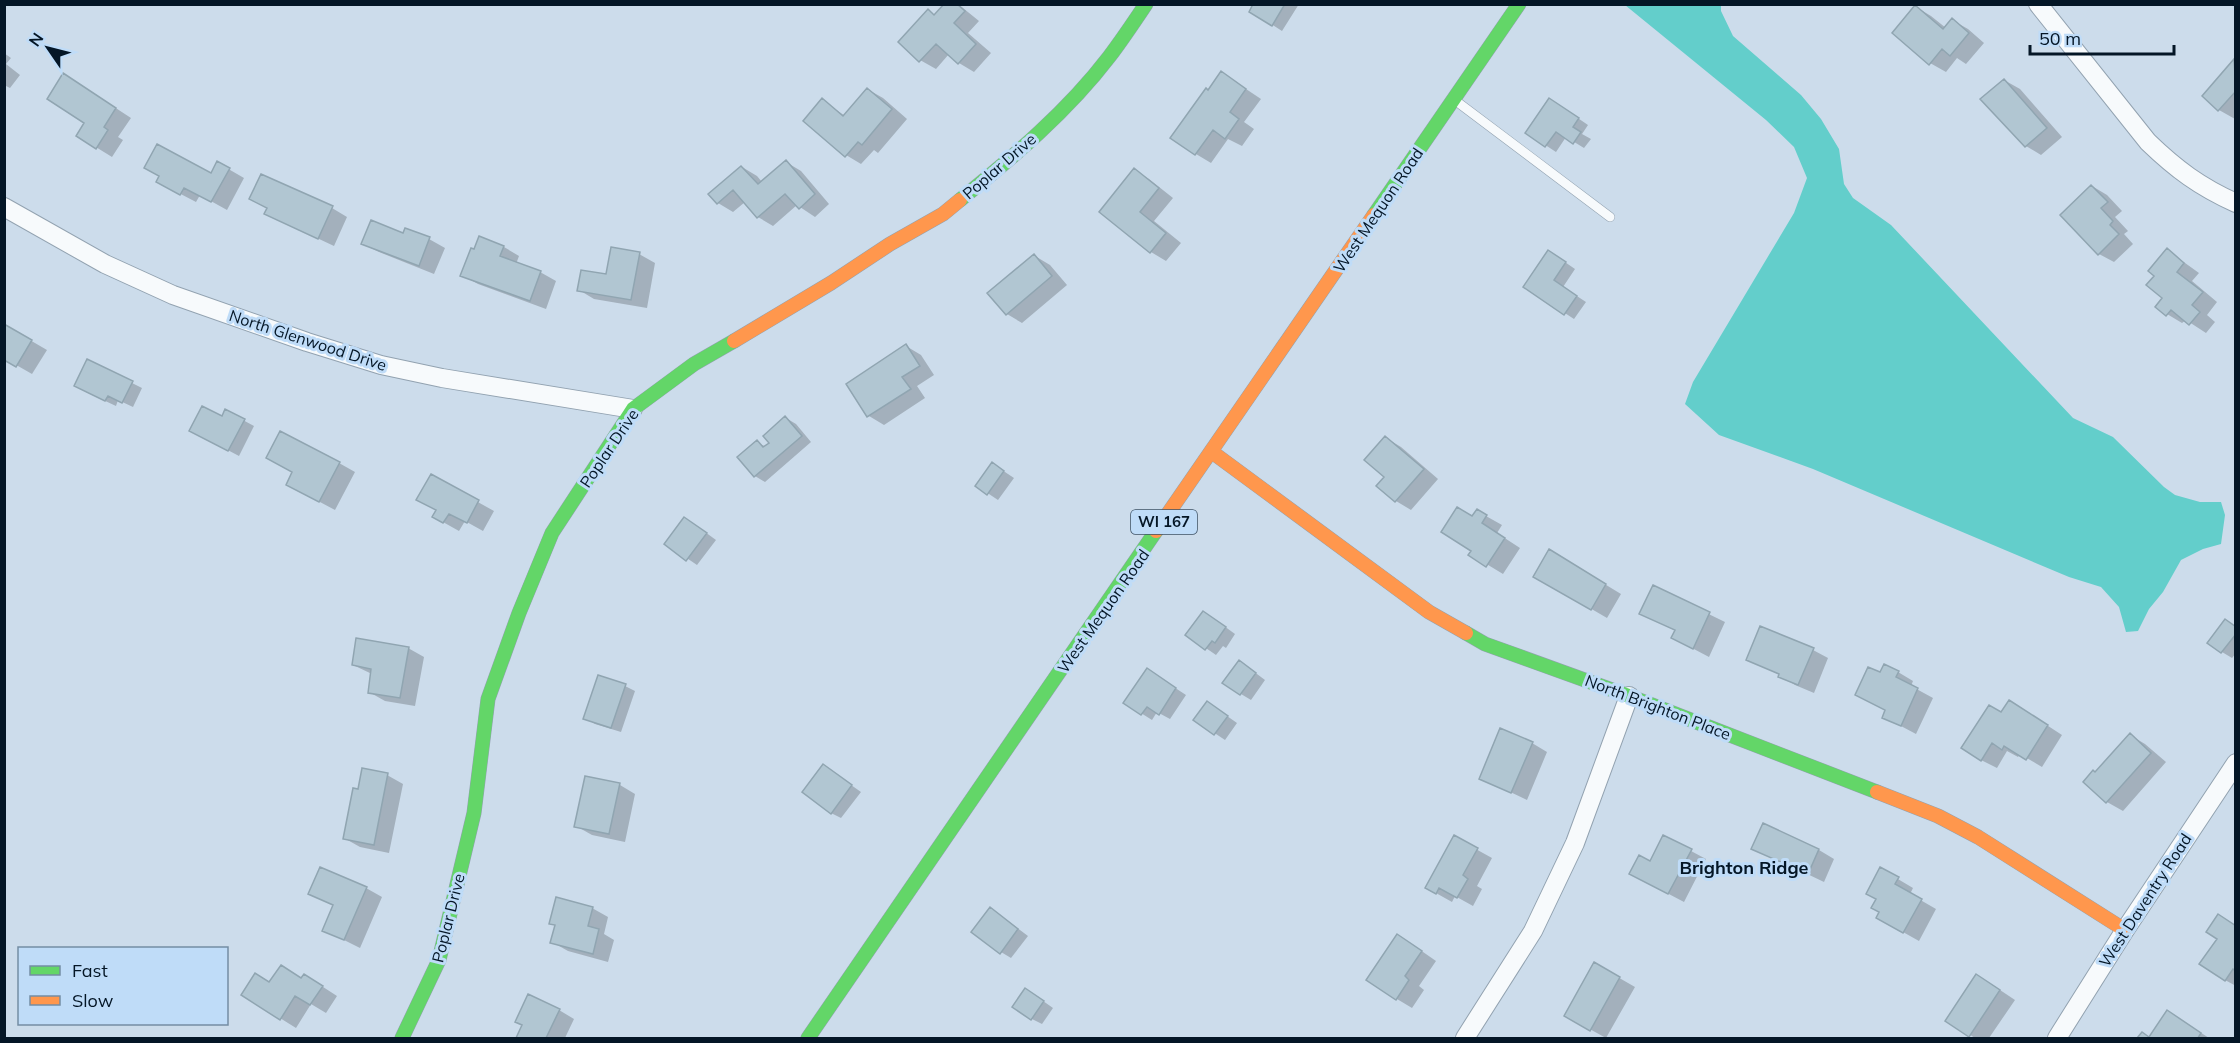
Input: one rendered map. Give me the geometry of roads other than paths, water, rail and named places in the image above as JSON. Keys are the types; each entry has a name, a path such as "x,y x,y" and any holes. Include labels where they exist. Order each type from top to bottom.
{"street":[{"name":"Poplar Drive","path":"402,1038 439,960 474,813 488,699 519,612 552,533 633,409 694,364 943,214 1011,159 1066,105 1108,58 1146,4"},
{"name":"West Mequon Road","path":"808,1038 1519,4"},
{"path":"2038,4 2148,142 2191,180 2235,203"},
{"name":"North Glenwood Drive","path":"4,207 105,264 164,291 307,342 381,365 421,374 633,409"},
{"name":"North Brighton Place","path":"1212,452 1430,612 1485,644 1629,696 1938,816 1978,837 2125,930"},
{"path":"1465,1038 1533,931 1575,843 1629,696"},
{"name":"West Daventry Road","path":"2057,1038 2235,762"}],"lane":[{"path":"1454,99 1610,217"}],"district":[{"name":"Brighton Ridge","path":"1744,868"}]}
